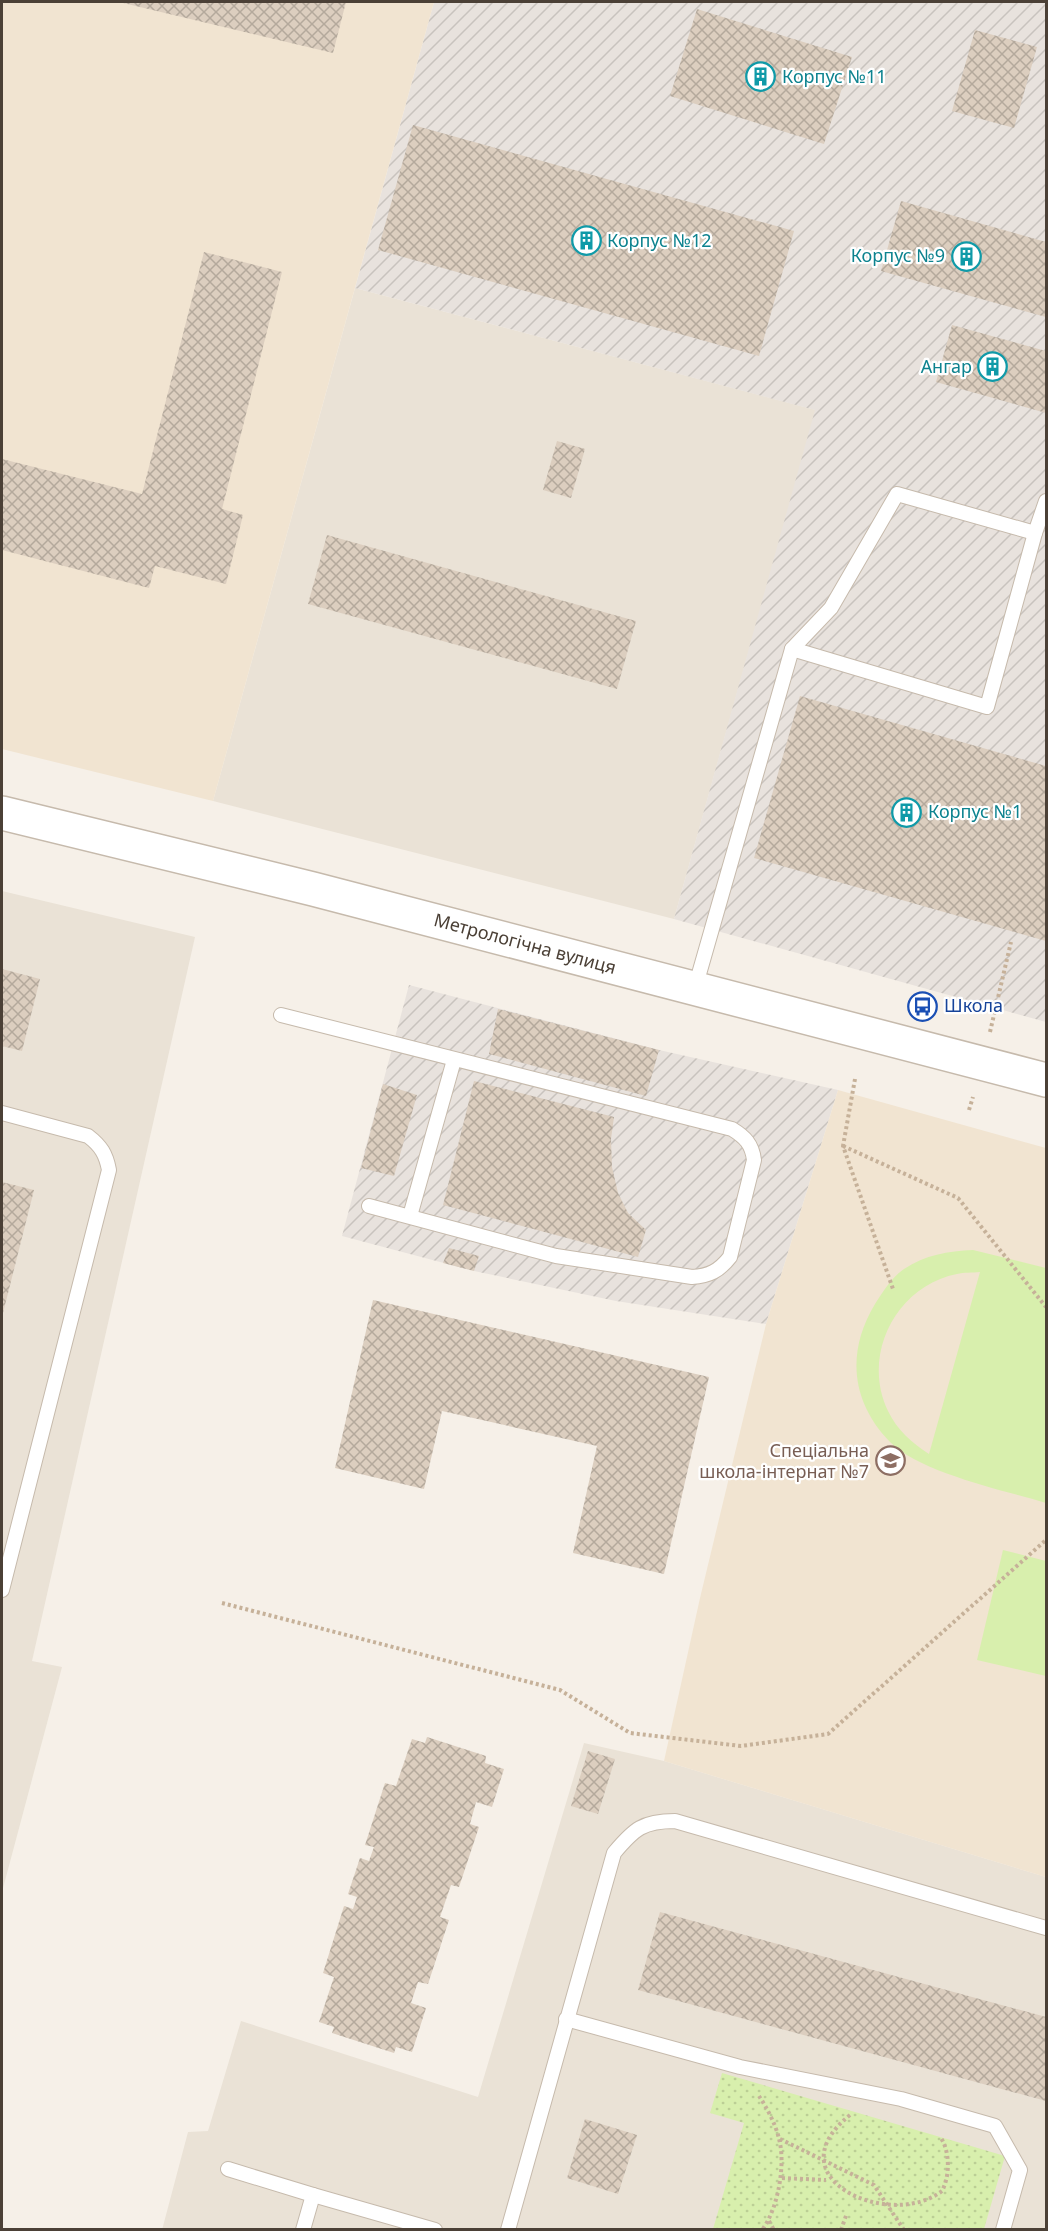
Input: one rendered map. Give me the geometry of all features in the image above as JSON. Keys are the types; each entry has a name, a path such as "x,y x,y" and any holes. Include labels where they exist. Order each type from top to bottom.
{"street":[{"name":"Метрологічна вулиця","path":"2,813 313,889 1047,1080"}],"lane":[{"path":"695,988 792,649 831,608 897,494 1035,533"},
{"path":"792,649 987,707 1035,533 1047,501"},
{"path":"281,1016 732,1129 743,1136 752,1148 754,1160 730,1257 721,1268 706,1276 692,1277 556,1256 369,1206"},
{"path":"410,1216 454,1060"},
{"path":"2,1113 88,1136 99,1144 106,1155 109,1170 2,1590"},
{"path":"507,2229 614,1853 630,1833 653,1821 675,1821 1047,1928"},
{"path":"566,2019 740,2067 901,2098 994,2126 1020,2170 1003,2229"},
{"path":"228,2169 435,2229"},
{"path":"303,2229 313,2195"}],"path":[{"path":"994,1016 1011,942"},
{"path":"855,1079 843,1146 893,1289"},
{"path":"843,1146 958,1198 1047,1307"},
{"path":"222,1603 560,1690 630,1733 741,1746 828,1734 1047,1540"},
{"path":"740,2067 763,2102 780,2139 781,2178 769,2221 762,2229"},
{"path":"830,2189 826,2180 824,2160 829,2141 839,2124 856,2110 901,2098"},
{"path":"920,2104 945,2143 948,2165 944,2186 935,2203"},
{"path":"780,2139 874,2185 902,2228"},
{"path":"781,2178 826,2180"},
{"path":"840,2205 855,2218"},
{"path":"841,2229 847,2213"},
{"path":"769,2221 774,2229"},
{"path":"892,2226 902,2228"}],"shaded area":[{"path":"2,2 434,2 213,801 2,749"},
{"path":"434,2 1046,2 1046,1022 674,919 815,410 355,288"},
{"path":"355,288 816,410 674,919 213,801"},
{"path":"2,891 195,937 32,1661 62,1667 2,1892"},
{"path":"409,985 659,1050 838,1090 766,1324 616,1301 474,1271 342,1236"},
{"name":"Спеціальна школа-інтернат №7","path":"838,1090 1046,1148 1046,1877 664,1761 700,1598 766,1324"},
{"path":"584,1743 664,1761 1046,1877 1046,2229 162,2230 188,2132 208,2131 241,2021 478,2097"}],"green space":[{"path":"973,1250 1046,1268 1046,1503 964,1479 921,1463 904,1453 877,1427 860,1393 857,1358 860,1340 875,1304 891,1281 920,1260 946,1253","holes":["980,1272 929,1454 906,1436 888,1411 881,1390 879,1368 882,1346 901,1308 917,1293 935,1281 957,1274"]},
{"path":"1003,1550 1046,1561 1046,1676 977,1660"},
{"path":"722,2073 1005,2156 984,2229 713,2229 744,2123 710,2113"}],"building":[{"path":"119,2 346,2 333,53"},
{"name":"Корпус №11","path":"697,9 852,57 824,144 670,96"},
{"path":"975,30 1037,47 1014,128 952,111"},
{"name":"Корпус №12","path":"413,125 794,231 759,356 378,250"},
{"name":"Корпус №9","path":"901,201 1046,242 1046,317 881,271"},
{"path":"204,252 282,272 222,509 243,515 226,584 155,566 149,588 2,550 2,459 142,494"},
{"name":"Ангар","path":"952,325 1046,351 1046,413 936,382"},
{"path":"557,441 585,449 571,498 543,490"},
{"path":"327,535 636,621 617,689 308,604"},
{"name":"Корпус №1","path":"800,696 1046,766 1046,941 754,858"},
{"path":"2,969 40,979 22,1051 2,1046"},
{"path":"498,1009 659,1050 646,1096 489,1054"},
{"path":"474,1081 614,1117 611,1139 612,1167 618,1193 628,1213 646,1230 638,1257 443,1205"},
{"path":"383,1084 417,1095 394,1176 361,1168"},
{"path":"2,1182 34,1190 2,1317"},
{"path":"449,1248 479,1256 474,1271 443,1263"},
{"path":"373,1300 709,1377 664,1574 573,1553 597,1446 442,1411 424,1489 335,1468"},
{"path":"427,1737 486,1756 485,1763 504,1769 492,1807 476,1802 470,1824 479,1827 459,1887 451,1885 440,1917 449,1920 428,1984 418,1982 411,2003 426,2008 412,2052 396,2047 394,2053 332,2033 334,2027 319,2022 334,1977 323,1973 344,1906 353,1909 357,1897 348,1894 360,1858 369,1861 374,1847 365,1845 385,1783 396,1786 412,1739 425,1743"},
{"path":"588,1751 615,1759 598,1814 571,1806"},
{"path":"660,1912 1046,2017 1046,2101 638,1990"},
{"path":"585,2119 637,2135 618,2194 567,2178"}],"place":[{"name":"Корпус №11","path":"761,77"},
{"name":"Корпус №12","path":"586,241"},
{"name":"Корпус №9","path":"966,256"},
{"name":"Ангар","path":"993,367"},
{"name":"Корпус №1","path":"907,812"},
{"name":"Школа","path":"923,1006"},
{"name":"Спеціальна школа-інтернат №7","path":"890,1461"}]}
